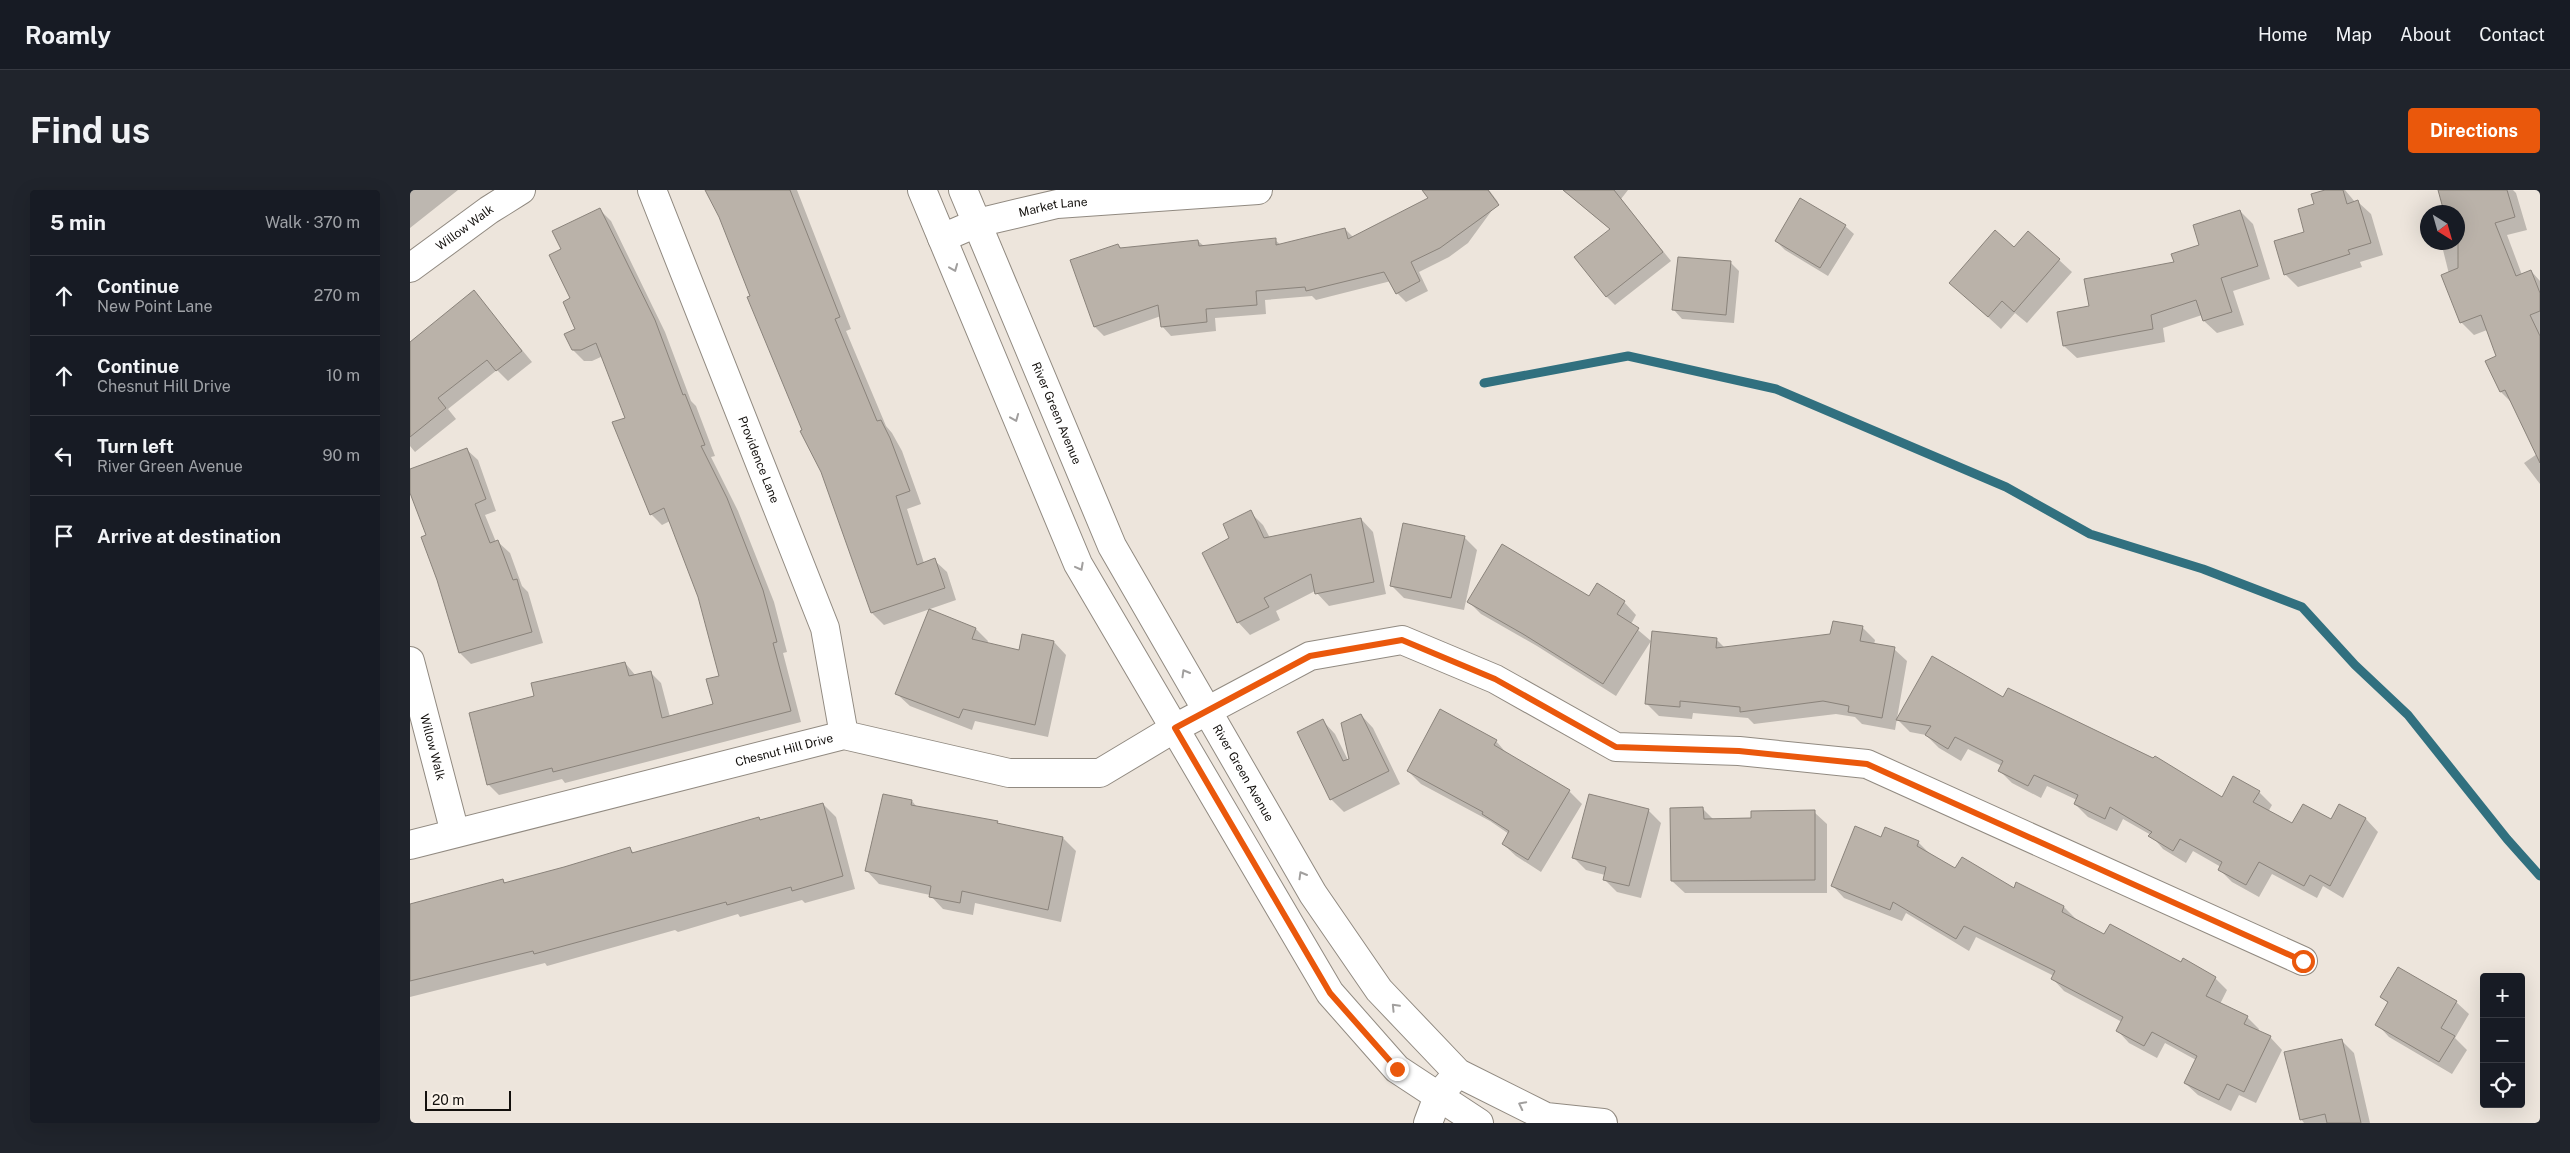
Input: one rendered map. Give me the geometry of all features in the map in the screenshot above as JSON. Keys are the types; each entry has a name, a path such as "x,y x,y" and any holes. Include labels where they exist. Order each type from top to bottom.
{"street":[{"name":"Willow Walk","path":"410,268 489,210 522,190"},
{"name":"Providence Lane","path":"652,190 825,628 844,736"},
{"path":"922,190 1078,564 1330,993 1397,1069 1479,1123"},
{"name":"River Green Avenue","path":"963,190 1112,546 1313,894 1379,990 1458,1073 1546,1117 1603,1123"},
{"name":"Market Lane","path":"942,238 977,223 1057,204 1258,190"},
{"name":"Chesnut Hill Drive","path":"410,845 844,736 1009,773 1100,773 1207,710 1310,656 1402,640 1495,679 1616,747 1739,751 1867,764 2303,961"},
{"name":"Willow Walk","path":"410,662 455,833"},
{"path":"1428,1123 1438,1096 1458,1073"}],"building":[{"path":"705,190 790,190 840,317 835,319 877,421 881,420 890,438 910,491 896,496 917,565 935,558 945,588 871,613 821,472 800,431 802,430 747,297 750,296 719,217"},
{"path":"1422,190 1488,190 1499,205 1440,248 1411,262 1420,281 1396,294 1384,272 1306,291 1305,287 1256,291 1257,305 1206,309 1207,322 1161,327 1158,305 1094,327 1070,260 1118,244 1120,248 1198,240 1199,246 1276,238 1276,245 1345,228 1348,239 1428,198"},
{"path":"1563,190 1614,190 1663,252 1606,297 1574,257 1610,229"},
{"path":"2325,190 2343,190 2347,204 2358,200 2371,243 2348,250 2350,254 2284,275 2274,241 2304,232 2298,209 2314,204 2311,194"},
{"path":"2438,190 2507,190 2515,217 2495,223 2516,276 2531,270 2540,293 2540,311 2530,315 2540,336 2540,463 2505,390 2500,392 2485,361 2496,356 2481,315 2460,323 2441,275 2458,268 2458,250 2465,250 2465,205 2442,205"},
{"path":"1800,198 1846,225 1820,268 1775,241"},
{"path":"600,208 655,320 683,395 685,394 705,445 701,446 727,498 763,590 777,642 773,643 791,711 553,772 552,768 487,785 469,713 534,696 531,683 625,662 629,676 651,671 662,718 713,704 706,679 719,676 698,597 664,508 650,515 612,422 625,418 596,343 581,350 572,350 564,334 575,329 563,302 570,298 549,255 561,249 552,231"},
{"path":"2240,210 2258,266 2221,278 2232,312 2203,321 2196,300 2151,315 2153,329 2063,346 2057,312 2089,306 2084,279 2174,262 2171,254 2199,245 2193,225"},
{"path":"1995,230 2014,247 2028,231 2060,259 2014,312 2002,301 1988,317 1949,283"},
{"path":"1678,257 1731,261 1726,315 1672,310"},
{"path":"474,290 522,351 496,371 487,360 438,398 446,408 410,437 410,342"},
{"path":"467,448 486,499 475,504 490,543 498,540 513,580 517,579 532,632 459,653 437,580 421,537 426,535 410,493 410,469"},
{"path":"1251,510 1264,538 1361,518 1374,582 1315,594 1311,574 1264,598 1269,607 1237,623 1202,553 1229,538 1223,524"},
{"path":"1403,523 1465,536 1451,598 1390,586"},
{"path":"1502,544 1589,596 1597,583 1625,601 1617,614 1639,628 1603,684 1523,634 1467,602"},
{"path":"929,609 976,628 972,639 1019,650 1022,634 1054,641 1035,725 963,709 959,718 895,694"},
{"path":"1833,621 1863,626 1860,641 1895,647 1882,718 1848,712 1849,706 1823,701 1740,712 1740,707 1680,701 1680,707 1645,704 1652,631 1717,638 1716,648 1830,634"},
{"path":"1932,656 2003,697 2008,688 2153,758 2155,756 2222,797 2233,776 2260,791 2253,802 2292,823 2303,804 2331,819 2339,804 2366,818 2330,886 2310,875 2304,886 2259,862 2246,885 2218,870 2222,862 2180,839 2173,851 2148,836 2152,832 2110,807 2105,819 2074,804 2078,795 2034,775 2028,786 1998,771 2003,761 1955,737 1948,749 1925,735 1931,726 1896,720"},
{"path":"1440,709 1497,740 1494,745 1570,790 1528,860 1502,844 1509,831 1482,814 1483,812 1407,771"},
{"path":"1361,714 1389,771 1330,800 1297,732 1323,719 1343,761 1349,759 1341,723"},
{"path":"883,794 912,800 911,805 998,821 997,823 1063,837 1048,910 962,891 960,903 929,897 931,886 865,871"},
{"path":"1589,794 1649,809 1629,886 1603,880 1606,867 1572,858"},
{"path":"823,803 843,876 792,891 791,887 727,905 726,902 534,954 533,951 410,981 410,904 503,879 504,883 630,847 632,853 759,817 760,820"},
{"path":"1703,807 1704,819 1751,818 1751,811 1815,810 1815,880 1671,881 1670,808"},
{"path":"1855,826 1881,837 1885,827 1919,841 1917,846 1955,868 1962,857 2014,888 2016,882 2064,906 2062,912 2104,934 2110,924 2181,962 2183,958 2216,977 2206,996 2248,1016 2244,1024 2271,1036 2244,1092 2227,1084 2219,1100 2184,1083 2197,1056 2152,1032 2144,1046 2116,1031 2123,1017 2051,979 2055,971 1964,926 1956,939 1893,902 1890,910 1831,886"},
{"path":"2398,967 2457,1001 2441,1028 2455,1036 2439,1062 2375,1025 2388,1002 2380,997"},
{"path":"2342,1039 2361,1123 2327,1123 2325,1114 2300,1120 2284,1052"}],"waterway":[{"path":"1484,383 1628,356 1776,389 2006,487 2090,534 2203,569 2302,607 2355,665 2408,715 2507,839 2540,876"}],"route":[{"path":"1397,1069 1330,993 1175,728 1310,656 1402,640 1495,679 1616,747 1739,751 1867,764 2303,961"}]}
